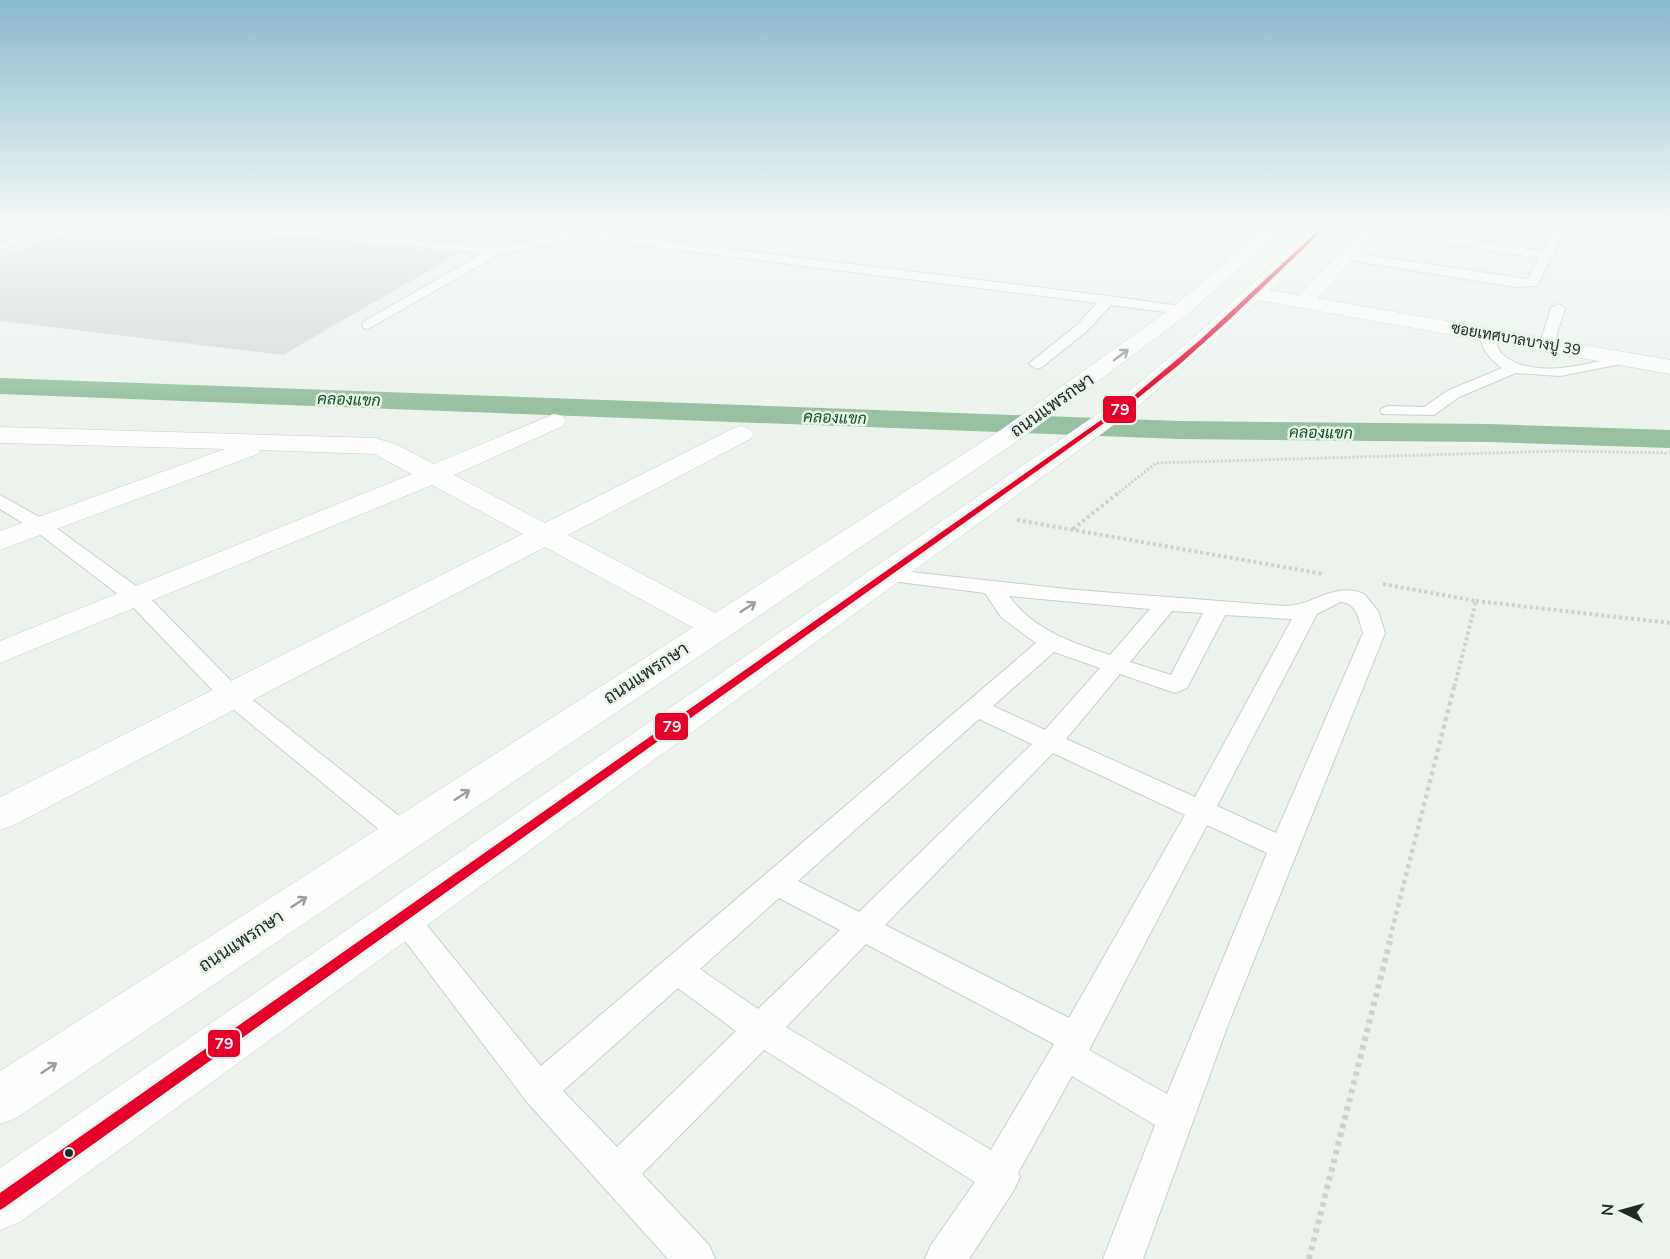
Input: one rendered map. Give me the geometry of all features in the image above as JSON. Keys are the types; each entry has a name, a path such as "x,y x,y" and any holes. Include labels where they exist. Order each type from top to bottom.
{"main road":[{"name":"ถนนแพรกษา","path":"0,1100 1010,435 1181,310 1209,286"},
{"path":"0,1202 883,575 1074,443 1170,370 1264,286"},
{"path":"1305,301 1319,286"},
{"name":"ซอยเทศบาลบางปู 39","path":"1256,294 1486,333 1670,368"},
{"path":"0,653 432,475 554,421"},
{"path":"0,815 741,434"},
{"path":"0,435 375,446 717,627"},
{"path":"0,454 57,436"},
{"path":"0,541 264,444"}],"lane":[{"path":"368,324 435,286"},
{"path":"995,286 1181,310"},
{"path":"1036,364 1082,328 1108,300"},
{"path":"1547,344 1558,308"},
{"path":"1486,333 1491,349 1498,359 1515,368 1546,372 1575,372 1626,359"},
{"path":"1389,411 1428,412 1453,394 1515,368"},
{"path":"0,501 40,526 135,596 231,695 403,834"},
{"path":"883,575 993,589 1166,605 1286,612 1308,610 1338,594 1355,597 1367,609 1374,633 1283,848 1174,1117 1123,1259"},
{"path":"993,589 1009,612 1050,643 1169,684 1179,683 1217,608"},
{"path":"616,1174 1048,743 1166,605"},
{"path":"1001,1177 998,1173 1072,1047 1202,813 1308,610"},
{"path":"539,1090 1050,643"},
{"path":"976,708 1048,743 1283,848"},
{"path":"776,883 863,929 1072,1047 1174,1117"},
{"path":"402,917 539,1090 695,1259"},
{"path":"677,970 761,1030 1001,1177"},
{"path":"945,1259 1001,1177"}],"path":[{"path":"1073,530 1156,463 1560,451 1670,453"},
{"path":"1476,601 1670,623"}],"building":[{"path":"0,286 402,286 283,355 0,321"}],"waterway":[{"name":"คลองแขก","path":"0,386 1179,430 1489,433 1670,439"}],"transit line":[{"name":"79","path":"0,1202 1126,405 1203,341 1263,286"}]}
